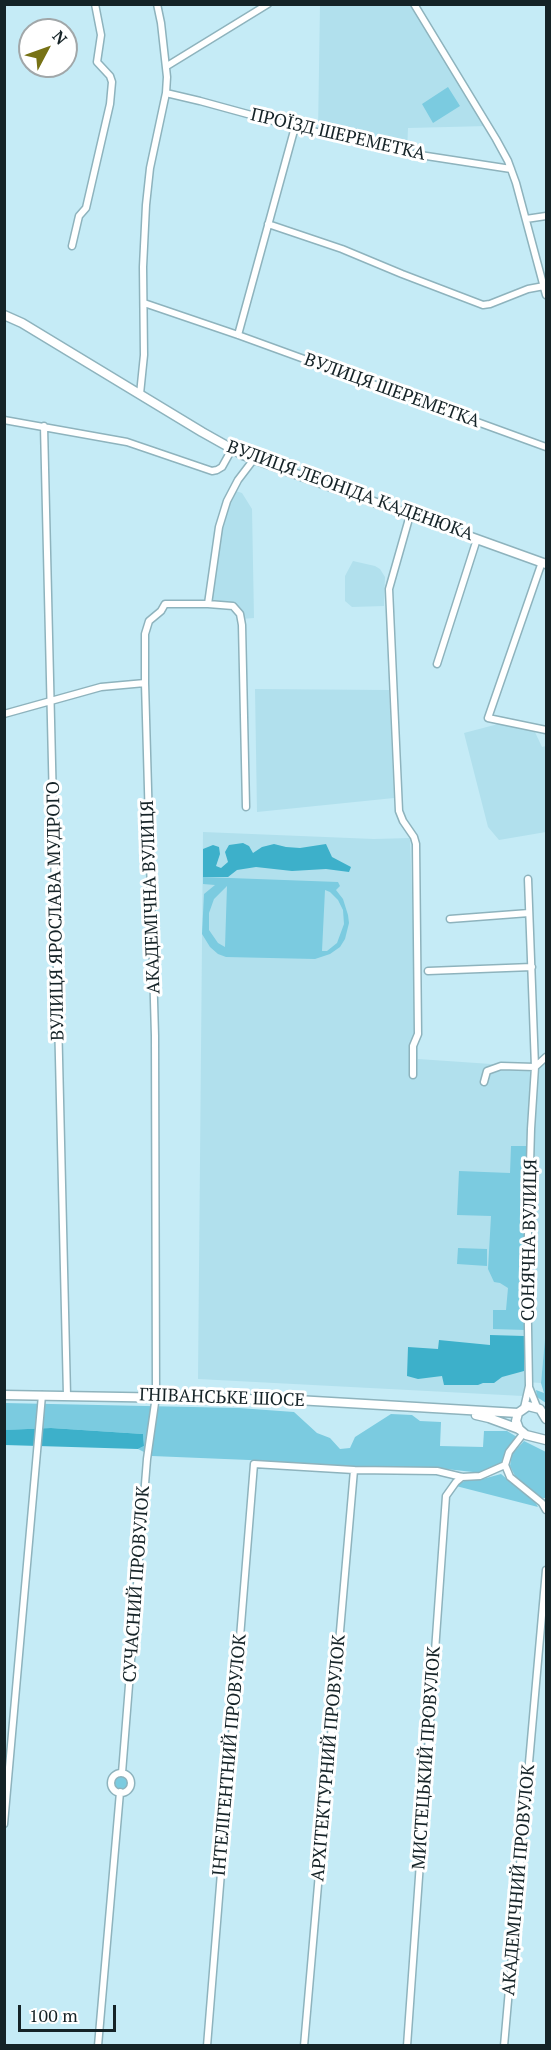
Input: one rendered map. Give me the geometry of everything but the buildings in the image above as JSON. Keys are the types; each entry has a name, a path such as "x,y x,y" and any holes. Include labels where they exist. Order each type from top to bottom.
{"main road":[{"name":"ВУЛИЦЯ ЛЕОНІДА КАДЕНЮКА","path":"4,315 22,323 232,449 254,459 544,563"},
{"name":"ГНІВАНСЬКЕ ШОСЕ","path":"4,1395 297,1400 440,1409 521,1411 537,1407"},
{"path":"533,1436 545,1424 543,1412 537,1407"},
{"name":"ГНІВАНСЬКЕ ШОСЕ","path":"440,1409 489,1418 546,1440"},
{"path":"521,1411 516,1421 521,1432"}],"street":[{"path":"72,246 79,216 86,208 110,104 110,76 97,62 101,35 95,4"},
{"path":"140,394 144,355 144,246 147,195 153,151 166,93 167,66 157,4"},
{"path":"167,66 268,4"},
{"path":"414,4 500,146 511,169 546,295"},
{"name":"ПРОЇЗД ШЕРЕМЕТКА","path":"166,93 406,153 511,169"},
{"path":"238,335 295,127"},
{"path":"526,219 546,216"},
{"path":"268,224 342,249 483,304 490,304 528,289 544,286"},
{"name":"ВУЛИЦЯ ШЕРЕМЕТКА","path":"144,303 546,447"},
{"path":"4,420 137,445 212,471 222,466 232,449"},
{"name":"ВУЛИЦЯ ЯРОСЛАВА МУДРОГО","path":"44,426 67,1395"},
{"path":"208,603 219,528 227,501 238,480 254,459"},
{"path":"411,515 389,589 399,811 416,844 418,1034 413,1046 413,1075"},
{"path":"437,664 477,538"},
{"path":"544,563 488,718 546,730"},
{"name":"АКАДЕМІЧНА ВУЛИЦЯ","path":"156,1396 155,1036 145,634 149,621 165,604 208,603 233,606 240,614 246,807"},
{"path":"4,714 101,687 145,683"},
{"name":"СОНЯЧНА ВУЛИЦЯ","path":"528,879 535,1067 527,1270 529,1386"},
{"path":"450,918 529,912"},
{"path":"428,971 532,967"},
{"path":"484,1082 487,1071 501,1066 535,1067 546,1057"},
{"path":"529,1386 537,1407"},
{"path":"521,1411 529,1386"},
{"path":"4,1824 42,1395"},
{"name":"СУЧАСНИЙ ПРОВУЛОК","path":"122,1773 147,1459 156,1396"},
{"path":"521,1432 509,1452 505,1465 510,1477 542,1503 546,1510"},
{"name":"ІНТЕЛІГЕНТНИЙ ПРОВУЛОК","path":"207,2046 254,1464 354,1470"},
{"path":"354,1470 437,1471 462,1477 480,1476 505,1465"},
{"name":"АРХІТЕКТУРНИЙ ПРОВУЛОК","path":"304,2046 354,1470"},
{"name":"МИСТЕЦЬКИЙ ПРОВУЛОК","path":"407,2046 446,1496 462,1477"},
{"name":"АКАДЕМІЧНИЙ ПРОВУЛОК","path":"504,2046 546,1570"},
{"path":"122,1773 128,1776 131,1785 128,1790 120,1792 113,1789 111,1782 114,1776 122,1773"},
{"path":"98,2046 120,1792"}],"shaded area":[{"path":"320,4 414,5 488,126 408,128 407,153 318,133"},
{"path":"448,87 460,106 433,123 422,104"},
{"path":"233,490 242,493 252,509 254,618 241,619 233,606 208,604 219,527"},
{"path":"353,561 380,569 385,577 384,606 352,607 345,601 345,576"},
{"path":"255,689 389,690 394,798 257,812"},
{"path":"502,723 534,730 542,747 546,746 546,832 499,840 488,827 464,733"},
{"path":"203,832 374,839 410,838 418,1059 535,1067 546,1057 546,1339 541,1383 526,1382 523,1396 198,1379"},
{"path":"243,843 249,846 253,853 262,847 274,844 300,848 326,844 332,857 351,867 349,872 326,869 292,871 256,867 237,870 228,877 203,877 203,849 213,845 219,847 220,854 216,866 221,868 228,862 225,852 229,845"},
{"path":"203,877 338,882 340,886 336,890 343,899 349,923 345,939 340,947 330,954 315,959 226,957 218,954 210,947 202,934 204,894 215,885 203,884","holes":["227,886 225,947 218,943 209,930 209,913 214,899","325,890 338,900 343,910 344,924 337,943 327,951 322,951"]},
{"path":"511,1146 531,1146 526,1330 493,1329 493,1310 506,1310 508,1288 494,1282 488,1269 491,1216 457,1215 459,1171 510,1173"},
{"path":"458,1248 487,1249 487,1266 457,1264"},
{"path":"490,1335 524,1336 524,1371 502,1377 494,1383 478,1385 444,1385 442,1376 418,1379 407,1376 408,1347 438,1349 439,1340 490,1345"},
{"path":"545,1339 546,1403 537,1397 536,1390 544,1393 541,1383"},
{"path":"4,1403 239,1408 294,1412 317,1433 330,1438 340,1449 350,1448 355,1437 391,1414 412,1415 420,1421 441,1422 440,1446 483,1447 484,1431 507,1431 517,1437 506,1450 501,1464 482,1473 437,1468 355,1467 152,1456 138,1449 144,1446 143,1434 51,1428 5,1430"},
{"path":"51,1428 143,1434 144,1446 138,1449 5,1445 4,1430"},
{"path":"524,1441 546,1452 546,1498 542,1498 515,1476 510,1466 512,1454"},
{"path":"501,1474 538,1507 456,1486 466,1480 479,1480"},
{"path":"121,1773 128,1776 131,1783 128,1790 121,1793 114,1790 111,1783 114,1776"}]}
